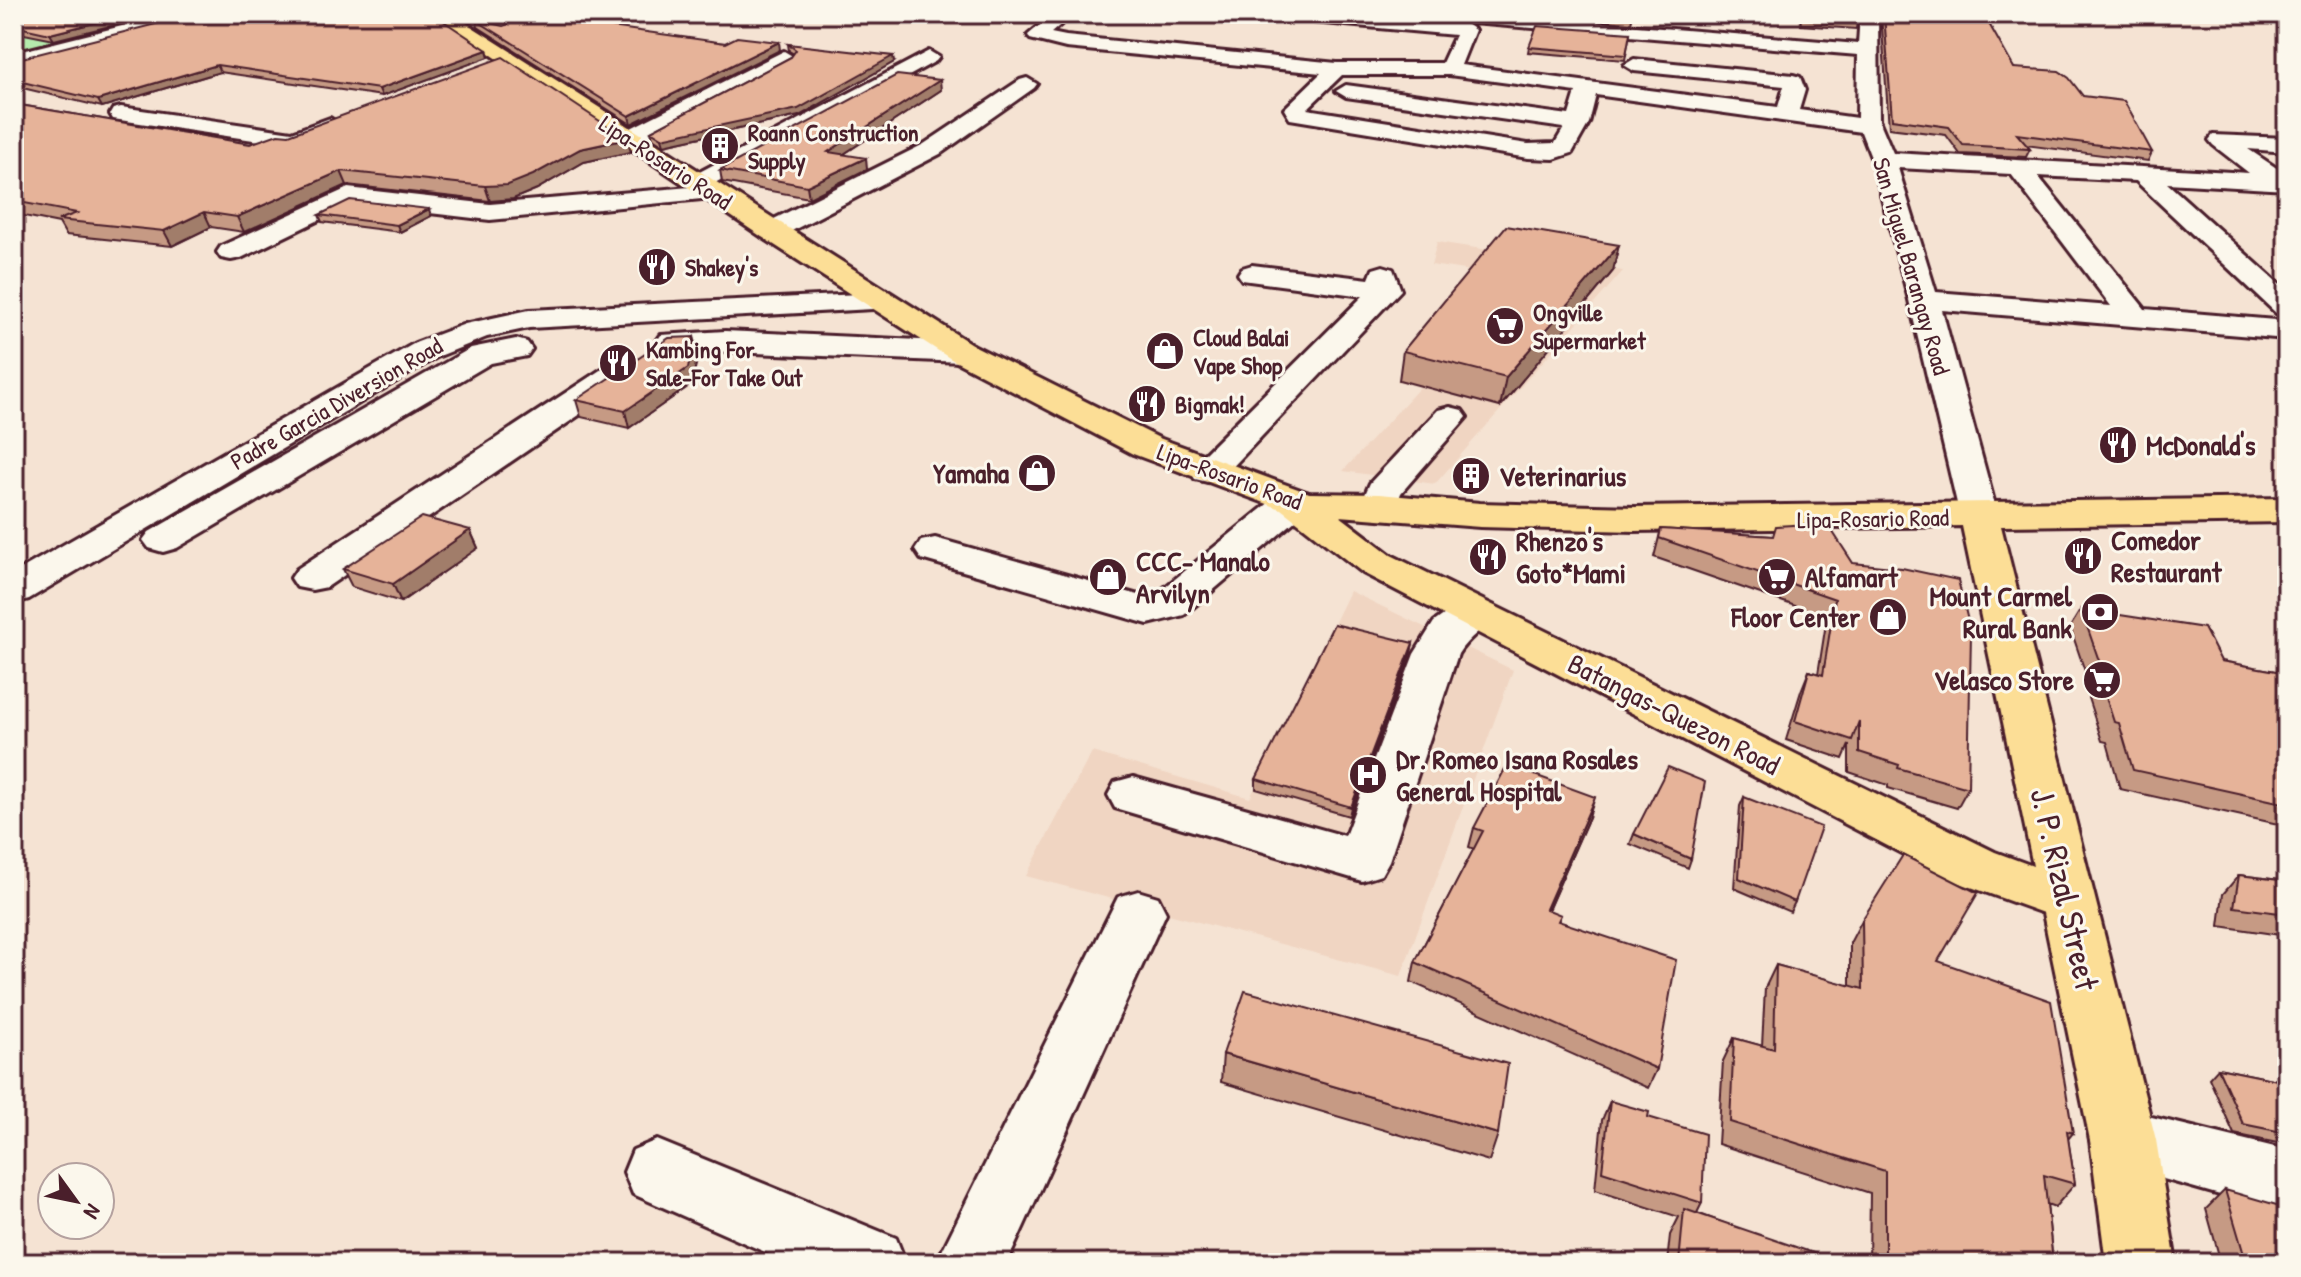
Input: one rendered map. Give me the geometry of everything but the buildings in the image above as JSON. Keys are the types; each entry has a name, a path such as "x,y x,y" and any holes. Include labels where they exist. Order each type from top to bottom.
{"main road":[{"name":"Lipa-Rosario Road","path":"440,14 880,302 962,352 1089,419 1208,471 1295,501 1320,506 1379,506 1573,519 2287,510"},
{"name":"Batangas-Quezon Road","path":"1295,501 1310,509 1368,558 1474,613 1976,867 2068,900"},
{"name":"J. P. Rizal Street","path":"1979,516 2123,1140 2141,1263"}],"street":[{"path":"14,59 191,14"},
{"path":"1280,14 1466,30 1466,49 1449,69"},
{"name":"San Miguel Barangay Road","path":"1869,14 1869,123 1884,160 1924,300 1979,516"},
{"path":"1089,21 1061,16 1037,35 1066,42 1337,69 1449,69 1795,114 1826,122 1869,123"},
{"path":"1472,18 1867,50"},
{"path":"14,36 65,46"},
{"path":"1435,48 1466,49"},
{"path":"631,137 784,57"},
{"path":"231,252 348,196 490,212 706,187 929,57"},
{"path":"478,69 507,59"},
{"path":"1610,62 1793,81 1795,114"},
{"path":"1337,69 1295,109 1298,114 1528,151 1554,152 1564,148 1578,123 1588,88"},
{"path":"771,231 932,149 1027,84"},
{"path":"1319,88 1578,123"},
{"path":"121,114 294,139 351,117"},
{"path":"2284,184 2221,140 2287,145"},
{"path":"1884,160 2284,184"},
{"path":"2019,168 2136,318"},
{"path":"2143,174 2287,307"},
{"path":"1208,471 1384,283 1252,274"},
{"path":"1924,300 2287,330"},
{"name":"Padre Garcia Diversion Road","path":"14,590 426,350 459,335 493,324 529,319 880,302"},
{"path":"163,540 482,355 517,349 725,340 962,352"},
{"path":"312,578 665,342"},
{"path":"1379,506 1383,491 1450,417"},
{"path":"935,550 1148,611 1160,610 1169,606 1295,501"},
{"path":"1133,795 1362,861 1436,654 1449,632 1474,613"},
{"path":"971,1263 1138,913"},
{"path":"2123,1140 2287,1182"},
{"path":"657,1172 871,1263"}],"shaded area":[{"name":"Ongville Supermarket","path":"1437,242 1623,271 1435,484 1343,471 1420,387 1397,381 1485,273 1431,265"},
{"name":"Dr. Romeo Isana Rosales General Hospital","path":"1350,591 1513,670 1401,976 1026,876 1092,752 1250,798"}],"green space":[{"path":"14,14 178,14 14,56"}],"place":[{"name":"Roann Construction Supply","path":"720,146"},
{"name":"Shakey's","path":"657,267"},
{"name":"Ongville Supermarket","path":"1505,326"},
{"name":"Cloud Balai Vape Shop","path":"1165,351"},
{"name":"Kambing For Sale-For Take Out","path":"618,363"},
{"name":"Bigmak!","path":"1147,404"},
{"name":"McDonald's","path":"2118,445"},
{"name":"Yamaha","path":"1037,473"},
{"name":"Veterinarius","path":"1471,476"},
{"name":"Comedor Restaurant","path":"2083,556"},
{"name":"Rhenzo's Goto*Mami","path":"1488,557"},
{"name":"CCC- Manalo Arvilyn","path":"1108,577"},
{"name":"Alfamart","path":"1777,577"},
{"name":"Mount Carmel Rural Bank","path":"2100,612"},
{"name":"Floor Center","path":"1888,617"},
{"name":"Velasco Store","path":"2102,680"},
{"name":"Dr. Romeo Isana Rosales General Hospital","path":"1368,775"}]}
